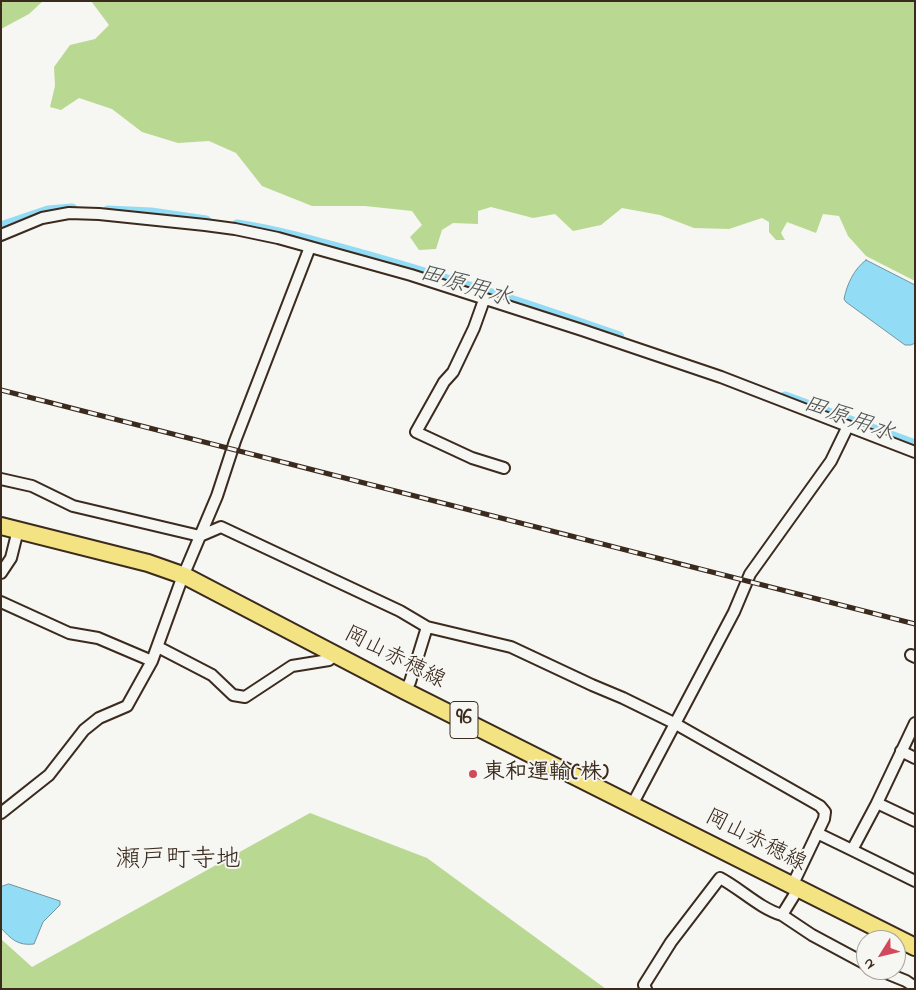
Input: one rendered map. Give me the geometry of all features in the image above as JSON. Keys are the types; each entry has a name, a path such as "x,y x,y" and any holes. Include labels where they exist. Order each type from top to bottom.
{"main road":[{"name":"岡山赤穂線","path":"1,526 158,566 185,576 406,691 915,947"}],"street":[{"path":"1,234 55,215 99,214 235,229 310,247 411,275 582,330 720,377 915,452"},
{"path":"1,813 49,775 84,730 100,718 127,706 152,661 217,496 236,440 310,247"},
{"path":"484,300 474,328 453,372 444,382 416,432 472,458 504,468"},
{"path":"632,804 734,612 750,574 831,461 848,426"},
{"path":"1,479 32,486 73,506 200,536 221,527 400,611 427,627 511,647 674,723 820,806 826,812 782,915"},
{"path":"1,573 11,558 18,530"},
{"path":"1,602 69,633 98,638 152,661"},
{"path":"406,691 427,627"},
{"path":"158,647 212,675 233,695 245,697 292,666 329,660 335,654"},
{"path":"852,850 877,803 915,723"},
{"path":"901,751 915,758"},
{"path":"877,803 915,821"},
{"path":"817,833 915,881"},
{"path":"646,989 644,985 671,942 720,878 761,906 782,915 812,935 856,959"},
{"path":"904,980 915,986"}],"green space":[{"path":"1,1 43,1 29,14 1,29"},
{"path":"91,1 915,1 915,281 866,256 848,236 839,216 823,214 816,233 787,222 781,233 785,240 776,240 769,232 769,222 762,218 729,229 694,228 660,215 622,208 601,225 573,231 555,214 533,218 491,207 478,211 478,224 453,223 442,230 436,249 419,250 410,237 422,225 412,211 365,206 312,206 262,186 236,153 209,141 178,143 142,132 112,109 79,98 61,110 50,107 55,86 54,67 70,45 95,39 109,25"},
{"path":"310,813 427,858 606,989 1,989 1,939 32,967"}],"water":[{"path":"866,260 915,285 915,343 905,345 844,299 852,277"},
{"path":"9,884 60,901 60,905 43,922 34,944 19,943 1,928 1,887"}],"waterway":[{"name":"田原用水","path":"1,227 48,211 72,209"},
{"name":"田原用水","path":"108,211 151,213 206,221"},
{"name":"田原用水","path":"237,225 304,239 401,266 495,295 619,337"},
{"name":"田原用水","path":"785,397 915,445"}],"railway":[{"path":"1,390 915,624"}],"place":[{"name":"東和運輸(株)","path":"473,774"}],"district":[{"name":"瀬戸町寺地","path":"178,862"}]}
